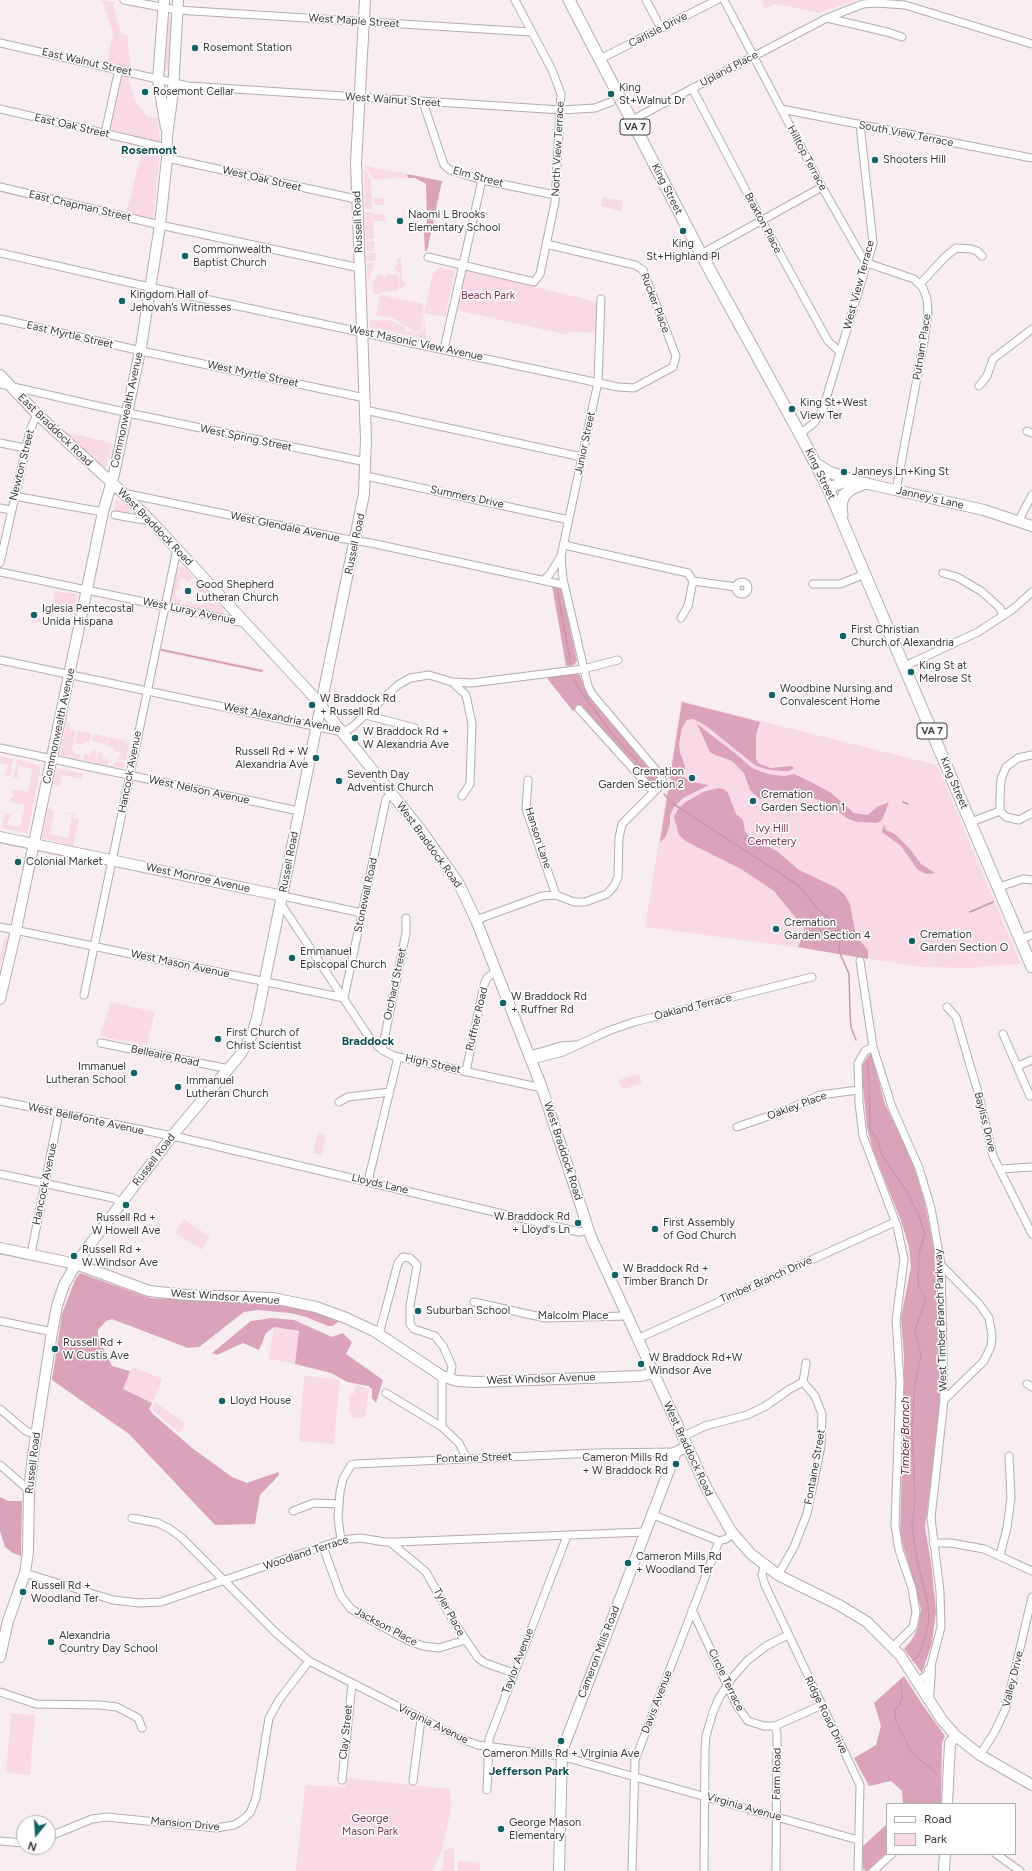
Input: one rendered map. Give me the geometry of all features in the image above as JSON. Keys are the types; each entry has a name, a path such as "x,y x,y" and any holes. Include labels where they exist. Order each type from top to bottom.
{"main road":[{"name":"King Street","path":"569,0 701,254 828,488 999,887 1032,968"},
{"path":"816,464 829,472 860,482"},
{"path":"843,522 841,504 844,495 860,482"}],"street":[{"name":"West Maple Street","path":"124,0 364,22 531,32"},
{"name":"Russell Road","path":"0,1657 8,1621 25,1573 28,1552 29,1490 52,1332 61,1292 76,1264 122,1202 172,1136 240,1055 252,1035 264,982 356,541 366,476 365,398 356,199 356,163 366,0"},
{"name":"North View Terrace","path":"464,265 534,281 540,274 546,244 555,195 561,94 557,80 531,32 516,0"},
{"path":"646,0 661,28"},
{"name":"Carlisle Drive","path":"600,59 717,0"},
{"name":"Hilltop Terrace","path":"724,0 822,187 855,246 867,264"},
{"name":"Upland Place","path":"632,120 827,18 862,4 891,3 925,11 1032,44"},
{"name":"Commonwealth Avenue","path":"164,4 158,80 167,136"},
{"name":"Commonwealth Avenue","path":"0,999 2,979 15,934 87,590 127,413 152,287 160,225 167,153 167,136 174,83 178,5"},
{"path":"827,18 902,37"},
{"name":"East Walnut Street","path":"0,42 174,83"},
{"path":"105,133 119,69"},
{"name":"West Walnut Street","path":"174,83 195,86 423,102 561,110 595,108 611,102"},
{"name":"Braxton Place","path":"692,88 762,221 828,341 840,352"},
{"name":"Elm Street","path":"423,102 444,165 453,172 482,180 555,195"},
{"name":"East Oak Street","path":"0,109 105,133 167,153"},
{"name":"South View Terrace","path":"781,109 1032,158"},
{"name":"West View Terrace","path":"800,434 819,417 873,242 860,124"},
{"name":"West Oak Street","path":"167,153 356,199"},
{"path":"444,349 482,180"},
{"name":"East Chapman Street","path":"0,187 160,225 360,268"},
{"path":"701,254 822,187"},
{"name":"Rucker Place","path":"546,244 640,267 645,274 676,356 675,364"},
{"path":"867,264 910,277 920,284 956,248 971,249 977,251 982,256"},
{"name":"West Masonic View Avenue","path":"0,253 630,389 673,367 675,364"},
{"path":"428,257 464,265"},
{"name":"Putnam Place","path":"896,490 916,388 928,313 927,299 920,284"},
{"name":"Junior Street","path":"544,580 550,574 561,556 564,545 598,382 601,300"},
{"name":"East Myrtle Street","path":"0,319 140,350"},
{"path":"979,386 987,376 993,359 1032,329"},
{"name":"West Myrtle Street","path":"140,350 365,398"},
{"name":"East Braddock Road","path":"0,375 37,414 111,483"},
{"name":"West Spring Street","path":"0,384 127,413 366,462"},
{"path":"365,410 582,457"},
{"name":"Newton Street","path":"0,563 25,448 30,430 37,414"},
{"path":"0,443 25,448"},
{"name":"Summers Drive","path":"366,476 568,520"},
{"name":"Janney's Lane","path":"828,488 847,481 860,482 984,510 1019,520 1032,526"},
{"name":"West Braddock Road","path":"111,483 123,493 178,549 322,706 425,835 466,897 542,1088 588,1230 682,1437 716,1506 733,1534 764,1566 778,1575 854,1613 867,1622 893,1647 942,1720 956,1736 980,1755 1032,1785"},
{"name":"West Glendale Avenue","path":"123,493 564,585"},
{"path":"1019,520 1032,495"},
{"path":"14,496 104,512"},
{"path":"0,508 11,510"},
{"path":"115,515 151,521"},
{"path":"564,545 688,573 693,581 688,606 681,618"},
{"name":"Hancock Avenue","path":"84,995 147,690 178,549"},
{"path":"476,920 542,896 556,895 574,902 585,902 599,898 612,888 616,882 619,871 619,838 622,824 662,784 661,776 592,694 583,668 564,585 561,556"},
{"name":"West Luray Avenue","path":"0,572 245,623"},
{"path":"943,573 957,577 981,591 1000,608 1003,616"},
{"path":"813,584 840,584 865,574"},
{"path":"693,581 736,587"},
{"path":"905,666 978,632 1021,603 1032,592"},
{"name":"West Alexandria Avenue","path":"0,660 342,732 351,728 398,685 410,678 430,675 452,682 472,683 583,668 618,660"},
{"path":"452,682 466,695 471,713 473,736 470,784 462,796"},
{"path":"466,695 472,683"},
{"path":"579,708 654,792"},
{"path":"366,715 415,728"},
{"name":"West Nelson Avenue","path":"0,748 300,812"},
{"path":"1032,756 1018,758 1012,761 1003,772 1000,811 1006,818 1016,820 1032,813"},
{"name":"Hanson Lane","path":"528,780 526,809 556,895"},
{"name":"Stonewall Road","path":"344,998 386,799 392,794"},
{"path":"971,822 1000,811"},
{"name":"West Monroe Avenue","path":"0,837 112,860 282,900 362,913"},
{"path":"999,887 1023,879 1032,880"},
{"name":"High Street","path":"282,900 371,1040 382,1050 398,1057 466,1070 542,1088"},
{"name":"Orchard Street","path":"382,1050 406,933 406,918"},
{"name":"West Mason Avenue","path":"0,927 15,934 94,946 344,998"},
{"path":"1020,939 1032,935"},
{"name":"West Timber Branch Parkway","path":"860,961 874,1047 892,1107 919,1168 933,1215 941,1265 944,1400 932,1518 933,1543 940,1591 941,1614 938,1638 930,1670"},
{"name":"Ruffner Road","path":"466,1070 484,985 487,978 496,971"},
{"name":"Oakland Terrace","path":"531,1058 561,1046 577,1045 608,1031 634,1022 812,977"},
{"name":"Bayliss Drive","path":"947,1007 956,1017 979,1096 993,1156 1032,1234"},
{"path":"1003,1034 1030,1096"},
{"name":"Belleaire Road","path":"101,1043 229,1069"},
{"path":"874,1047 865,1051 860,1058 857,1071 858,1090 863,1136 895,1222 904,1259 896,1332 900,1382 895,1525 899,1550 912,1588 916,1612 913,1627 893,1647"},
{"path":"368,1181 398,1057"},
{"path":"1018,1066 1032,1060"},
{"name":"Oakley Place","path":"737,1127 789,1109 820,1095 858,1090"},
{"path":"339,1102 348,1097 390,1092"},
{"name":"West Bellefonte Avenue","path":"0,1101 172,1136"},
{"name":"Hancock Avenue","path":"31,1254 59,1113"},
{"name":"Lloyds Lane","path":"172,1136 579,1232 588,1230"},
{"path":"1000,1169 1032,1167"},
{"path":"0,1174 113,1198 122,1202"},
{"name":"Timber Branch Drive","path":"637,1339 895,1222"},
{"name":"West Windsor Avenue","path":"0,1248 76,1264 149,1291 187,1295 267,1298 303,1304 346,1318 380,1334 446,1378 478,1382 641,1376 653,1373"},
{"path":"380,1334 398,1263 403,1257 409,1258 416,1262 417,1265 410,1324 414,1329 435,1336 443,1346 452,1366 446,1378 442,1426"},
{"path":"941,1265 980,1305 989,1318 992,1335 991,1346 984,1361 944,1400"},
{"name":"Malcolm Place","path":"474,1302 545,1318 626,1316"},
{"path":"0,1321 52,1332"},
{"path":"682,1437 705,1426 747,1415 764,1407 803,1382 806,1363"},
{"name":"Fontaine Street","path":"778,1575 794,1547 807,1514 820,1446 822,1414 814,1396 803,1382"},
{"path":"386,1393 442,1426 459,1443 467,1459"},
{"path":"0,1409 26,1431 36,1436"},
{"path":"676,1452 687,1447"},
{"name":"Fontaine Street","path":"341,1540 338,1504 344,1479 351,1465 381,1462 676,1452"},
{"name":"Cameron Mills Road","path":"559,1871 561,1756 644,1532 676,1452"},
{"path":"1000,1555 1007,1528 1010,1505 1011,1486 1009,1456"},
{"path":"0,1465 29,1490"},
{"path":"293,1511 314,1503 338,1504"},
{"path":"651,1514 719,1541 726,1539 733,1534"},
{"name":"Virginia Avenue","path":"132,1518 158,1523 170,1529 182,1538 285,1642 309,1661 471,1743 488,1747 561,1756 858,1840"},
{"name":"Woodland Terrace","path":"25,1573 113,1600 140,1603 161,1602 341,1540 360,1538 390,1542 644,1532"},
{"name":"Taylor Avenue","path":"488,1790 489,1739 567,1536"},
{"name":"Davis Avenue","path":"632,1871 633,1776 635,1760 719,1541"},
{"name":"Tyler Place","path":"390,1542 426,1572 465,1640 478,1658 485,1663 514,1673"},
{"path":"933,1543 969,1545 1000,1555 1032,1571"},
{"name":"Jackson Place","path":"323,1547 341,1596 351,1609 407,1640 423,1646 439,1648 465,1640"},
{"name":"Ridge Road Drive","path":"764,1566 762,1575 765,1585 860,1784 858,1871"},
{"name":"Valley Drive","path":"980,1755 994,1733 1006,1708 1032,1597"},
{"name":"Circle Terrace","path":"692,1610 740,1713 748,1721 764,1726 775,1726"},
{"path":"704,1871 706,1736 717,1702 727,1685 747,1661 766,1646 788,1635"},
{"name":"Mansion Drive","path":"56,1834 92,1819 107,1817 216,1828 234,1825 241,1821 250,1813 256,1798 269,1718 279,1700 309,1661"},
{"path":"917,1681 926,1676 930,1670"},
{"path":"928,1699 930,1670"},
{"name":"Clay Street","path":"342,1780 352,1684"},
{"path":"0,1692 43,1705 100,1705 117,1707 138,1718 142,1728"},
{"path":"775,1726 822,1705"},
{"path":"413,1782 421,1719"},
{"name":"Farm Road","path":"775,1726 777,1734 776,1871"},
{"path":"947,1803 950,1743 956,1736"},
{"path":"0,1841 16,1842"},
{"path":"873,1871 891,1855"},
{"path":"944,1855 944,1871"},
{"path":"997,1855 1020,1871"}],"green space":[{"path":"102,0 114,2 113,6 121,33 127,35 131,67 125,66 135,101 148,117 157,117 160,142 109,130 121,76 110,62 107,61 113,34"},
{"path":"761,0 856,0 820,13 776,4 765,8"},
{"path":"167,19 173,19 170,70 166,71 163,69"},
{"path":"143,147 160,151 153,220 126,214"},
{"path":"365,166 407,174 407,178 374,179"},
{"path":"364,168 371,180 372,208 365,209"},
{"path":"602,197 623,201 621,211 601,206"},
{"path":"373,198 384,198 384,205 374,205"},
{"path":"365,212 373,212 374,239 366,239"},
{"path":"374,214 384,214 385,221 374,221"},
{"path":"366,241 374,241 374,251 367,251"},
{"path":"369,252 373,252 376,257 373,262 369,262 366,259 366,255"},
{"path":"397,258 401,258 402,281 407,281 402,289 400,288 400,273 395,271 395,266 397,266"},
{"path":"367,263 375,263 368,281"},
{"path":"440,267 455,271 445,317 424,313 426,339 370,327 370,319 382,321 389,320 404,327 406,334 409,331 417,334 421,332 424,327 423,317 433,273"},
{"name":"Beach Park","path":"466,270 597,302 596,333 568,332 568,335 456,310"},
{"path":"397,273 400,284 398,291 388,291 377,294 373,293 373,281 379,274 384,275 385,280 387,274 394,275"},
{"path":"380,295 424,304 421,330 415,332 395,319 376,315"},
{"path":"65,432 112,443 107,465 103,467"},
{"path":"116,499 129,508 129,513 113,512"},
{"path":"178,566 185,568 193,577 188,582 181,578 178,584 181,586 174,593 177,598 182,600 179,606 170,604 169,602"},
{"path":"201,585 223,609 224,613 222,614 183,607 187,601 202,606 204,604 208,595 196,590"},
{"path":"55,591 78,594 75,614 52,606"},
{"path":"33,617 47,620 46,624 26,620 32,621"},
{"path":"160,648 264,669 263,673 160,652"},
{"name":"Ivy Hill Cemetery","path":"681,701 937,765 1021,964 967,968 922,967 772,944 645,927 667,791 674,784 669,778"},
{"path":"66,723 70,723 69,729 76,730 72,750 75,751 75,754 80,754 81,760 60,755"},
{"path":"78,731 91,733 92,737 90,737 89,743 84,742 84,745 75,743"},
{"path":"94,734 108,737 106,744 92,741"},
{"path":"109,737 125,741 127,744 129,743 126,760 117,759 121,752 113,751 113,748 107,746"},
{"path":"91,750 97,751 95,763 83,760 84,754 90,755"},
{"path":"99,752 103,753 102,758 109,760 108,766 96,763"},
{"path":"0,756 14,759 11,765 12,772 10,776 4,775 9,765 0,763"},
{"path":"16,759 41,766 28,831 26,833 1,828 5,813 11,814 7,825 20,827 25,805 10,802 10,798 13,798 12,789 28,792 32,769 18,766 18,778 13,777 17,765"},
{"path":"117,761 125,763 124,768 110,766"},
{"path":"57,768 83,773 82,779 62,775 60,786 53,784"},
{"path":"48,808 54,812 52,822 46,821"},
{"path":"62,812 74,814 73,818 79,819 73,846 42,838 45,822 52,823 50,834 68,838 72,815"},
{"path":"5,936 9,937 0,966 0,957"},
{"path":"111,1002 155,1012 147,1046 100,1036"},
{"path":"639,1074 642,1084 622,1089 619,1080"},
{"path":"318,1133 326,1135 322,1155 313,1153"},
{"path":"184,1219 210,1237 201,1250 175,1232"},
{"path":"274,1327 300,1332 295,1364 269,1359"},
{"path":"134,1368 161,1378 162,1381 152,1403 122,1389 130,1371"},
{"path":"304,1376 340,1379 334,1444 299,1441"},
{"path":"356,1385 369,1389 366,1414 363,1418 354,1418 349,1412 350,1395 354,1394"},
{"path":"155,1402 186,1424 179,1433 151,1409"},
{"path":"11,1713 35,1715 30,1775 6,1773"},
{"name":"George Mason Park","path":"347,1778 450,1789 451,1809 442,1850 433,1871 296,1871 305,1785 345,1787"},
{"path":"448,1848 454,1849 454,1871 440,1871 443,1866 444,1850 447,1850"},
{"path":"458,1861 480,1862 480,1871 458,1871"}],"shaded area":[{"path":"407,174 442,181 427,251 425,251 424,232 427,222 426,184 415,178 408,178"},
{"path":"552,585 558,586 562,591 577,661 574,665 566,666"},
{"path":"576,674 580,675 584,688 592,699 657,776 658,780 654,784 649,783 582,706 573,711 546,677"},
{"path":"682,702 760,722 756,735 756,758 758,763 770,768 792,766 794,768 789,771 783,771 770,770 756,766 705,725 693,719 687,720 682,728 679,744 680,753 685,766 684,777 692,782 709,785 683,798 674,807 670,815 670,824 666,836 660,843 668,791 676,785 670,778"},
{"path":"697,724 752,768 768,774 784,776 794,774 830,792 854,813 868,815 877,807 889,802 882,820 877,823 857,822 848,819 833,807 820,800 798,795 775,794 760,799 750,790 744,773 732,761 710,752"},
{"path":"718,788 724,789 728,793 736,814 743,820 745,831 748,835 778,852 799,870 837,888 844,894 850,904 856,936 868,950 868,959 798,947 804,933 804,928 774,891 741,869 687,842 679,835 674,817 678,809 684,803 703,792"},
{"path":"884,824 886,830 895,834 910,849 921,864 935,873 926,874 918,870 901,846 882,832"},
{"path":"871,1052 885,1104 912,1160 925,1203 934,1250 942,1393 925,1528 931,1562 936,1611 932,1643 922,1673 904,1649 911,1641 918,1628 921,1609 900,1534 904,1394 904,1356 901,1318 911,1267 909,1247 900,1218 873,1151 867,1127 861,1067"},
{"path":"80,1273 150,1298 243,1303 259,1301 296,1306 341,1319 333,1326 328,1326 306,1317 290,1313 257,1310 244,1312 199,1347 188,1348 112,1319 106,1321 98,1330 98,1338 112,1366 130,1371 123,1389 152,1403 149,1409 153,1414 192,1448 232,1477 247,1483 278,1472 279,1475 260,1495 255,1524 215,1525 129,1434 52,1380 62,1314 75,1280"},
{"path":"272,1318 294,1320 332,1337 343,1333 352,1342 346,1354 383,1380 376,1403 372,1398 372,1389 368,1386 347,1382 331,1373 295,1364 299,1331 274,1327 266,1333 259,1350 243,1343 217,1355 212,1353 251,1321"},
{"path":"0,1497 8,1501 22,1501 21,1556 13,1553 5,1547 0,1531"},
{"path":"904,1676 945,1736 942,1743 941,1803 903,1803 902,1791 891,1781 869,1786 854,1758 876,1745 881,1726 874,1703"},
{"path":"886,1825 886,1853 867,1871 863,1869 863,1846"}],"waterway":[{"name":"Timber Branch","path":"558,593 571,665"},
{"path":"162,650 262,671"},
{"name":"Timber Branch","path":"573,678 577,686 609,730 655,782"},
{"name":"Timber Branch","path":"664,794 672,803 798,885 818,909 835,924 840,932 839,951 849,974 851,1027 856,1040"},
{"path":"903,802 908,804"},
{"path":"970,912 993,902"},
{"name":"Timber Branch","path":"867,1060 870,1128 878,1141 881,1154 906,1190 919,1216 925,1234 919,1253 918,1285 926,1299 915,1330 921,1355 915,1383 912,1429 915,1499 912,1527 917,1560 928,1604 929,1621 922,1647 917,1657 913,1660"},
{"name":"Timber Branch","path":"901,1681 902,1699 895,1711 895,1719 912,1753 937,1774"}],"place":[{"name":"Rosemont Station","path":"195,48"},
{"name":"Rosemont Cellar","path":"145,92"},
{"name":"King St+Walnut Dr","path":"611,94"},
{"name":"Shooters Hill","path":"875,160"},
{"name":"Naomi L Brooks Elementary School","path":"400,221"},
{"name":"King St+Highland Pl","path":"683,231"},
{"name":"Commonwealth Baptist Church","path":"185,256"},
{"name":"Kingdom Hall of Jehovah’s Witnesses","path":"122,301"},
{"name":"King St+West View Ter","path":"792,409"},
{"name":"Janneys Ln+King St","path":"844,472"},
{"name":"Good Shepherd Lutheran Church","path":"188,591"},
{"name":"Iglesia Pentecostal Unida Hispana","path":"34,615"},
{"name":"First Christian Church of Alexandria","path":"843,636"},
{"name":"King St at Melrose St","path":"911,672"},
{"name":"Woodbine Nursing and Convalescent Home","path":"772,695"},
{"name":"W Braddock Rd + Russell Rd","path":"312,705"},
{"name":"W Braddock Rd + W Alexandria Ave","path":"355,738"},
{"name":"Russell Rd + W Alexandria Ave","path":"316,758"},
{"name":"Cremation Garden Section 2","path":"692,778"},
{"name":"Seventh Day Adventist Church","path":"339,781"},
{"name":"Cremation Garden Section 1","path":"753,801"},
{"name":"Colonial Market","path":"18,862"},
{"name":"Cremation Garden Section 4","path":"776,929"},
{"name":"Cremation Garden Section O","path":"912,941"},
{"name":"Emmanuel Episcopal Church","path":"292,958"},
{"name":"W Braddock Rd + Ruffner Rd","path":"503,1003"},
{"name":"First Church of Christ Scientist","path":"218,1039"},
{"name":"Immanuel Lutheran School","path":"134,1073"},
{"name":"Immanuel Lutheran Church","path":"178,1087"},
{"name":"Russell Rd + W Howell Ave","path":"126,1205"},
{"name":"W Braddock Rd + Lloyd's Ln","path":"578,1223"},
{"name":"First Assembly of God Church","path":"655,1229"},
{"name":"Russell Rd + W Windsor Ave","path":"74,1256"},
{"name":"W Braddock Rd + Timber Branch Dr","path":"615,1275"},
{"name":"Suburban School","path":"418,1311"},
{"name":"Russell Rd + W Custis Ave","path":"55,1349"},
{"name":"W Braddock Rd+W Windsor Ave","path":"641,1364"},
{"name":"Lloyd House","path":"222,1401"},
{"name":"Cameron Mills Rd + W Braddock Rd","path":"676,1464"},
{"name":"Cameron Mills Rd + Woodland Ter","path":"628,1563"},
{"name":"Russell Rd + Woodland Ter","path":"23,1592"},
{"name":"Alexandria Country Day School","path":"51,1642"},
{"name":"Cameron Mills Rd + Virginia Ave","path":"561,1741"},
{"name":"George Mason Elementary","path":"501,1829"}],"district":[{"name":"Rosemont","path":"149,150"},
{"name":"Braddock","path":"368,1041"},
{"name":"Jefferson Park","path":"529,1771"}]}
